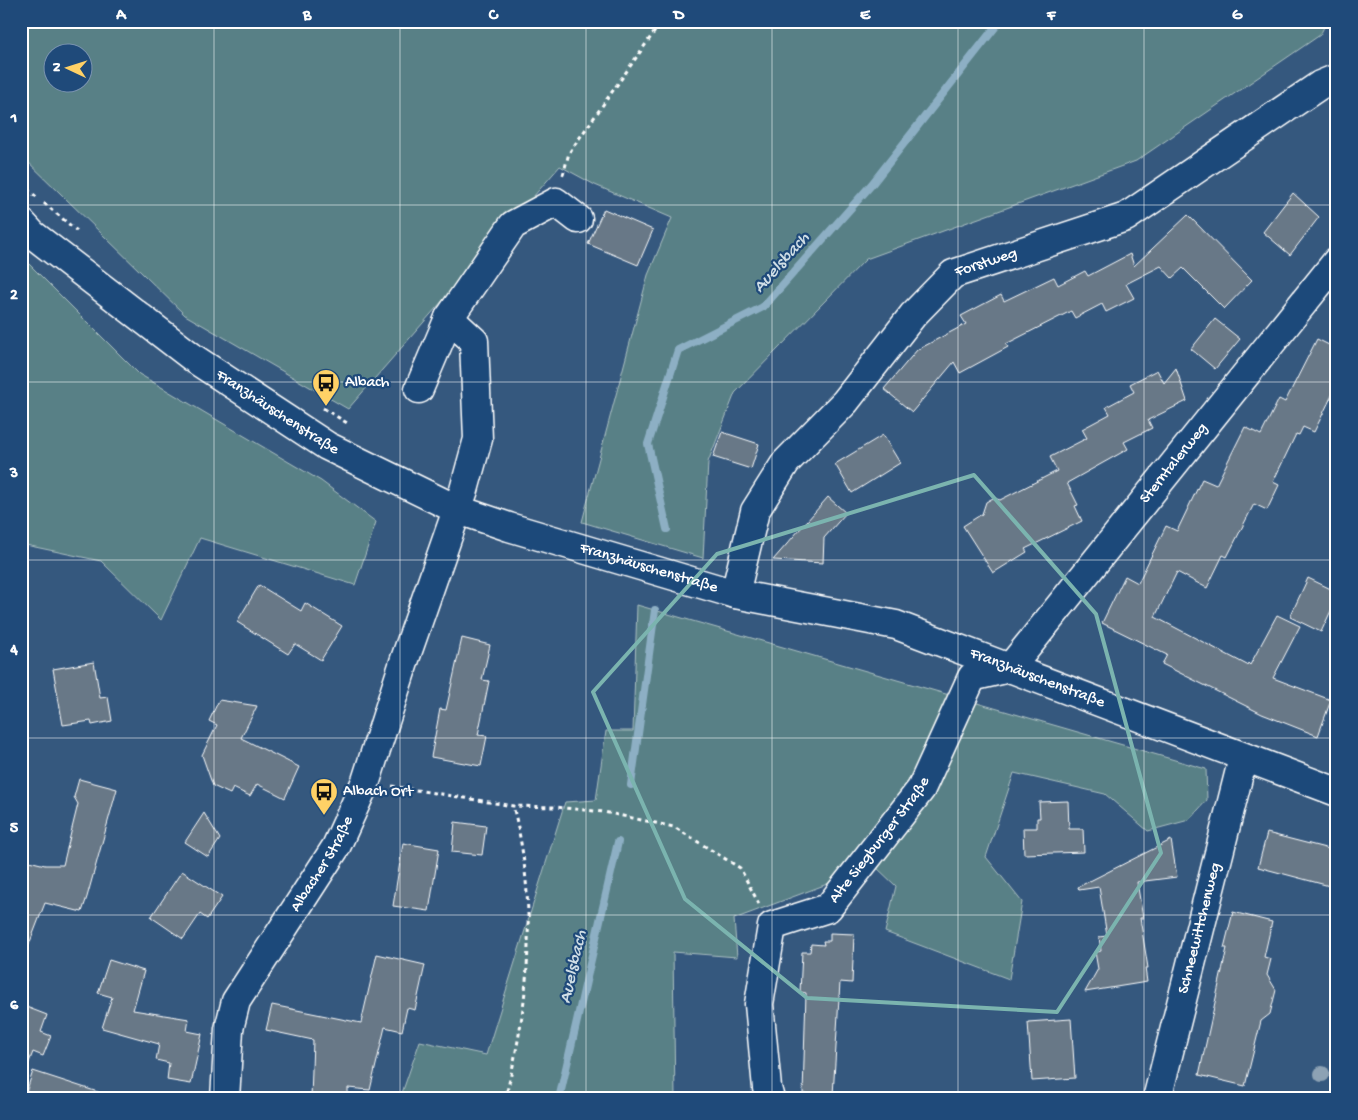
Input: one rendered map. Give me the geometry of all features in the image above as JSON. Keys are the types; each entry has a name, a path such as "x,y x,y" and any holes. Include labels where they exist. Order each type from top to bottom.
{"street":[{"name":"Forstweg","path":"735,594 755,511 786,462 845,402 913,315 953,274 1126,217 1320,84 1337,78"},
{"path":"419,389 449,318 513,225 556,202 578,219"},
{"name":"Franzhäuschenstraße","path":"21,222 32,234 196,360 327,446 456,509 508,527 735,594 896,625 1337,792"},
{"name":"Sterntalerweg","path":"1010,668 1337,260"},
{"name":"Albacher Straße","path":"225,1099 229,1029 236,1001 336,847 366,781 456,509 464,490 478,438 474,341 449,318"},
{"name":"Alte Siegburger Straße","path":"772,926 828,908 921,788 972,677 1010,668"},
{"name":"Schneewittchenweg","path":"1157,1099 1243,758"},
{"path":"770,1099 767,1088 759,1004 772,926"}],"path":[{"path":"556,202 569,154 662,21"},
{"path":"366,781 513,806 555,807 604,812 674,826 740,868 772,926"},
{"path":"505,1099 514,1064 523,1014 528,960 527,896 523,846 513,806"}],"highlighted area":[{"path":"974,475 1096,614 1161,853 1057,1012 807,998 685,899 593,692 717,554"}],"green space":[{"path":"21,21 1327,21 1320,35 1136,161 866,259 735,393 708,462 703,558 582,522 648,275 672,218 595,185 560,166 348,409 185,315 21,155"},
{"path":"21,256 139,374 321,481 376,522 355,585 200,538 161,620 101,561 21,544"},
{"path":"637,605 1206,769 1207,800 1189,820 1148,831 1105,794 1014,773 986,857 1022,902 1009,979 885,932 896,886 875,866 734,919 737,957 673,952 675,1099 400,1099 420,1041 486,1055 565,802 596,800 606,731 633,731"}],"building":[{"path":"1293,193 1319,217 1290,255 1263,232"},
{"path":"604,209 653,230 638,265 588,244"},
{"path":"1188,215 1252,280 1224,309 1183,268 1172,278 1161,266 1126,284 1134,298 1106,312 1102,304 1075,318 1071,311 1006,344 1008,347 960,373 954,362 912,412 884,389 917,350 966,324 961,316 1001,295 1004,301 1054,277 1058,285 1085,271 1088,276 1130,254 1134,266"},
{"path":"1215,319 1240,339 1215,369 1191,349"},
{"path":"1317,339 1337,349 1337,385 1314,432 1303,427 1299,435 1296,434 1273,482 1279,485 1267,510 1254,504 1227,557 1223,555 1207,588 1177,572 1155,617 1247,665 1248,663 1250,665 1277,615 1300,626 1273,678 1331,700 1318,736 1262,714 1162,664 1167,655 1102,623 1125,576 1138,583 1166,526 1177,531 1202,479 1216,485 1245,427 1261,435 1279,399 1285,402"},
{"path":"1176,368 1187,401 1148,420 1152,428 1124,442 1128,449 1067,483 1078,505 1075,506 1082,521 1025,549 1027,552 993,573 963,526 982,514 986,502 993,498 1000,500 1057,471 1050,457 1087,438 1082,429 1110,414 1106,407 1134,392 1130,384 1157,370 1164,383"},
{"path":"722,432 759,444 751,469 713,457"},
{"path":"883,435 900,463 852,493 835,464"},
{"path":"828,497 846,513 824,538 823,563 773,560"},
{"path":"1308,578 1337,592 1337,598 1321,632 1290,617"},
{"path":"259,585 301,611 305,603 342,626 321,660 295,644 288,654 237,622"},
{"path":"462,638 490,645 482,680 489,681 478,735 487,736 481,766 431,757 440,709 446,710"},
{"path":"94,662 100,698 108,697 112,721 92,725 91,721 63,725 53,669"},
{"path":"219,700 257,706 241,738 299,767 285,798 257,784 250,796 233,788 230,794 213,786 202,755 217,725 209,721"},
{"path":"79,779 117,789 87,897 82,912 45,903 23,960 21,960 21,859 45,865 63,865 78,804 74,797"},
{"path":"1068,801 1069,829 1083,829 1084,852 1024,854 1023,828 1037,828 1037,818 1040,818 1039,802"},
{"path":"204,813 220,839 208,857 185,842"},
{"path":"455,822 486,826 482,855 452,852"},
{"path":"1267,833 1337,851 1337,888 1258,867"},
{"path":"1171,840 1177,877 1137,882 1143,918 1140,918 1148,968 1145,968 1147,982 1085,992 1098,969 1095,952 1101,951 1099,937 1107,936 1099,887 1079,890 1078,887"},
{"path":"403,843 439,849 429,911 393,906"},
{"path":"182,871 222,897 207,919 200,914 183,939 151,917"},
{"path":"1233,912 1272,922 1264,957 1271,959 1267,975 1276,990 1270,1014 1261,1021 1245,1086 1199,1075"},
{"path":"830,933 854,934 852,983 840,982 833,1095 803,1094 806,993 800,992 802,952 810,952 811,944 824,945 823,941 830,941"},
{"path":"377,954 425,965 415,1010 407,1008 402,1031 385,1027 370,1090 348,1088 348,1099 311,1099 313,1040 266,1030 272,1005 361,1023"},
{"path":"109,960 144,971 133,1010 189,1019 187,1031 202,1034 191,1084 167,1080 169,1063 156,1060 159,1044 102,1028 112,997 98,993"},
{"path":"21,1005 47,1015 41,1032 51,1036 43,1056 33,1052 23,1078 21,1077"},
{"path":"1071,1019 1075,1078 1032,1081 1028,1022"},
{"path":"33,1071 104,1094 103,1099 24,1099"}],"waterway":[{"name":"Auelsbach","path":"667,529 648,444 678,350 763,307 872,184 1000,21"},
{"name":"Auelsbach","path":"631,785 655,610"},
{"name":"Auelsbach","path":"559,1099 618,842"}],"place":[{"name":"Albach","path":"326,407"},
{"name":"Albach Ort","path":"324,816"}]}
